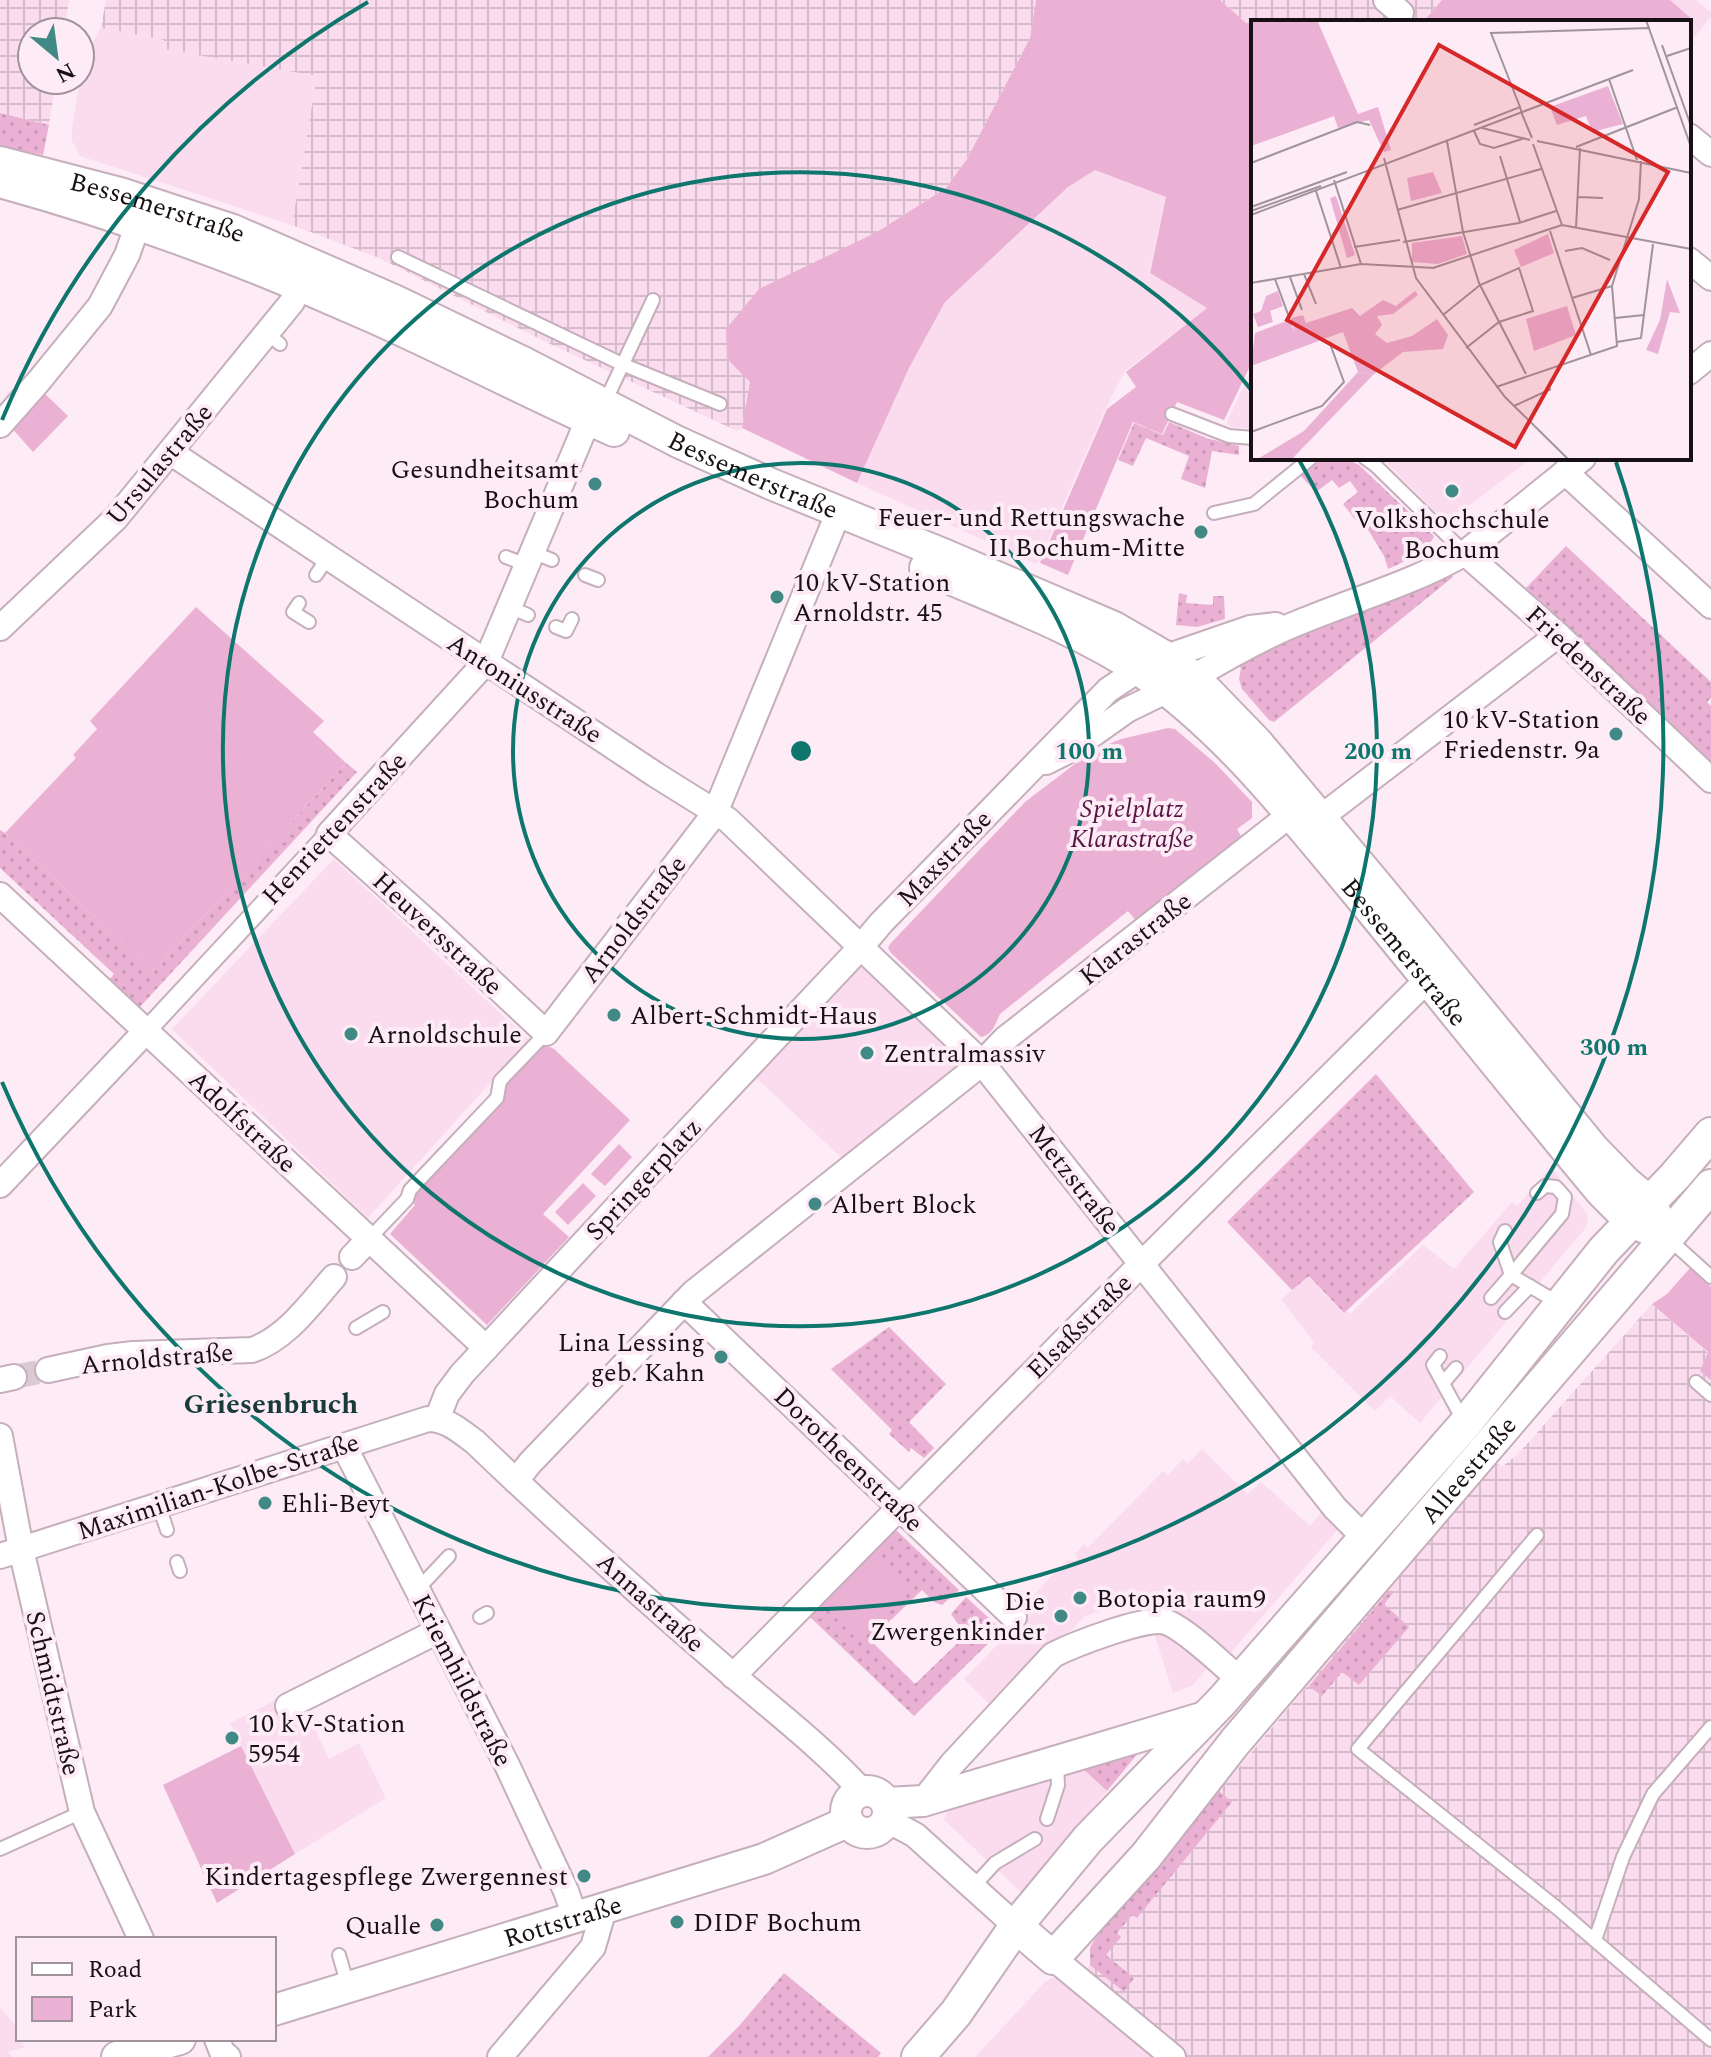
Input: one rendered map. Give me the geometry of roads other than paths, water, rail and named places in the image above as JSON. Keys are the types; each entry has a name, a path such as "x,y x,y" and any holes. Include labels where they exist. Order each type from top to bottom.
{"main road":[{"name":"Alleestraße","path":"918,2057 956,2013 1016,1926 1088,1839 1240,1680 1465,1424 1604,1250 1711,1134"},
{"name":"Alleestraße","path":"1053,1958 1146,1856 1235,1742 1711,1186"},
{"path":"1240,1680 1268,1703"},
{"path":"1016,1926 1053,1958"}],"street":[{"path":"1691,138 1711,154"},
{"name":"Bessemerstraße","path":"0,162 138,224 219,253 394,300 460,331 596,412 832,528 1050,623 1138,670 1195,713 1377,885 1594,1149 1626,1182 1640,1212"},
{"name":"Bessemerstraße","path":"0,182 120,193 233,230 304,274"},
{"path":"0,425 100,306 127,255 138,224"},
{"path":"1691,262 1711,278"},
{"name":"Ursulastraße","path":"0,628 116,518 170,452 274,339 304,274"},
{"path":"1691,370 1711,354"},
{"name":"Bessemerstraße","path":"596,412 678,442 1114,627 1194,677 1257,742 1306,816 1428,979 1601,1192 1640,1212"},
{"name":"Henriettenstraße","path":"0,1185 486,662 518,611 529,558 596,412"},
{"name":"Antoniusstraße","path":"170,452 322,566 486,662 728,820 860,948"},
{"path":"1166,691 1302,621 1447,564 1574,465 1711,606"},
{"name":"Arnoldstraße","path":"546,1033 715,813 832,528"},
{"name":"Friedenstraße","path":"1465,553 1558,635 1711,780"},
{"path":"1138,670 1250,628 1302,621"},
{"name":"Klarastraße","path":"982,1063 1005,1039 1306,816 1558,635"},
{"name":"Maxstraße","path":"860,948 1108,690 1138,670"},
{"name":"Maxstraße","path":"1029,770 1072,749 1127,710 1166,691"},
{"name":"Heuversstraße","path":"329,834 546,1033"},
{"name":"Adolfstraße","path":"0,895 369,1239 408,1286 486,1348"},
{"name":"Metzstraße","path":"860,948 982,1063 1335,1508 1364,1537"},
{"name":"Springerplatz","path":"437,1419 447,1394 486,1348 860,948"},
{"name":"Elsaßstraße","path":"733,1676 1428,979"},
{"path":"516,1481 684,1302 982,1063"},
{"path":"1640,1212 1668,1237"},
{"name":"Arnoldstraße","path":"352,1257 369,1239"},
{"name":"Arnoldstraße","path":"48,1370 133,1354 252,1350 268,1345 334,1277"},
{"name":"Dorotheenstraße","path":"684,1302 1014,1617"},
{"name":"Maximilian-Kolbe-Straße","path":"11,1552 428,1419 437,1419"},
{"name":"Annastraße","path":"437,1419 453,1425 475,1442 1016,1926"},
{"name":"Schmidtstraße","path":"0,1436 11,1552 92,1806 140,1937"},
{"name":"Kriemhildstraße","path":"344,1446 402,1543 417,1590 445,1632 566,1891 575,1917"},
{"path":"923,1801 962,1752 1053,1655 1074,1644 1148,1622 1164,1621 1178,1628 1240,1680"},
{"path":"288,1706 445,1632"},
{"path":"878,1805 923,1801 1205,1717"},
{"name":"Rottstraße","path":"276,2009 764,1859 847,1822 847,1802 855,1794 878,1805"},
{"path":"500,2057 593,1947 604,1909"},
{"path":"1053,1958 1173,2057"},
{"path":"117,2057 173,2041"}],"lane":[{"path":"398,257 624,365 720,404"},
{"path":"596,412 624,365 653,300"},
{"path":"1172,414 1229,436 1251,438"},
{"path":"1214,513 1254,504 1309,460"},
{"path":"1368,460 1465,553"},
{"path":"585,575 598,580"},
{"path":"299,603 293,612 309,622"},
{"path":"556,627 566,631 572,619"},
{"name":"Arnoldstraße","path":"369,1239 407,1199 417,1182 497,1098 500,1081 546,1033"},
{"path":"1491,1298 1562,1214 1565,1197 1556,1187 1545,1186 1537,1193"},
{"path":"1502,1237 1511,1275 1560,1304"},
{"path":"1668,1237 1711,1277"},
{"path":"1505,1312 1530,1286"},
{"path":"356,1328 383,1312"},
{"path":"1440,1356 1433,1365 1465,1424"},
{"path":"1443,1383 1456,1368"},
{"path":"1696,1382 1711,1395"},
{"path":"159,1506 167,1530"},
{"path":"1537,1535 1358,1749 1595,1940 1711,2040"},
{"path":"417,1590 449,1556"},
{"path":"1595,1940 1623,1857 1653,1794 1711,1727"},
{"path":"1047,1819 1058,1785 1057,1761"},
{"path":"0,1849 92,1806"},
{"path":"973,1887 995,1863 1035,1839"},
{"path":"339,1955 348,1987"}],"tunnel":[{"path":"14,1377 48,1370"}],"place":[{"name":"Gesundheitsamt Bochum","path":"595,484"},
{"name":"Volkshochschule Bochum","path":"1452,491"},
{"name":"Feuer- und Rettungswache II Bochum-Mitte","path":"1201,532"},
{"name":"10 kV-Station Arnoldstr. 45","path":"777,597"},
{"name":"10 kV-Station Friedenstr. 9a","path":"1616,734"},
{"name":"Albert-Schmidt-Haus","path":"614,1015"},
{"name":"Arnoldschule","path":"351,1034"},
{"name":"Zentralmassiv","path":"867,1053"},
{"name":"Albert Block","path":"815,1204"},
{"name":"Lina Lessing geb. Kahn","path":"721,1357"},
{"name":"Ehli-Beyt","path":"265,1503"},
{"name":"Botopia raum9","path":"1080,1598"},
{"name":"Die Zwergenkinder","path":"1061,1616"},
{"name":"10 kV-Station 5954","path":"232,1738"},
{"name":"Kindertagespflege Zwergennest","path":"584,1876"},
{"name":"DIDF Bochum","path":"677,1922"},
{"name":"Qualle","path":"437,1925"}],"district":[{"name":"Griesenbruch","path":"271,1403"}],"park label":[{"name":"Spielplatz Klarastraße","path":"1132,823"}]}
